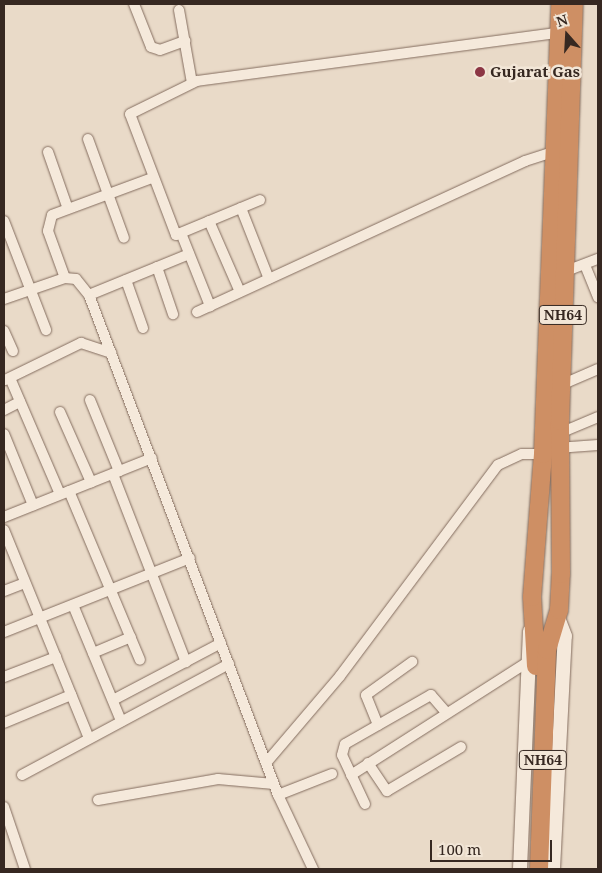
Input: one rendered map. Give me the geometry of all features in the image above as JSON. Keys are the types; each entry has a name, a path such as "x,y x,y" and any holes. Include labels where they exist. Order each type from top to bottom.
{"highway":[{"name":"NH64","path":"560,4 561,150"},
{"name":"NH64","path":"532,869 536,728 542,649 558,615 552,446 556,273 561,150 574,4"},
{"name":"NH64","path":"539,869 542,649 532,597 561,385 556,273"}],"street":[{"path":"135,4 156,50 185,41"},
{"path":"179,10 192,82"},
{"path":"260,200 181,233 173,232 130,114 192,82 559,33"},
{"path":"88,139 124,238"},
{"path":"197,312 561,150"},
{"path":"48,152 68,209"},
{"path":"65,278 47,221 68,209 152,178"},
{"path":"241,208 269,279"},
{"path":"4,221 28,289 46,330"},
{"path":"209,221 240,292"},
{"path":"181,233 210,306"},
{"path":"89,296 189,254"},
{"path":"556,273 585,266 598,260"},
{"path":"585,266 598,294"},
{"path":"157,267 173,314"},
{"path":"4,299 28,289 65,278 76,279 89,296 190,558 278,795 312,869"},
{"path":"126,280 143,328"},
{"path":"4,331 13,352"},
{"path":"112,353 81,343 7,379 65,493 111,590 140,660"},
{"path":"561,385 598,368"},
{"path":"90,400 186,662"},
{"path":"4,410 20,402"},
{"path":"60,412 91,482"},
{"path":"552,446 598,417"},
{"path":"4,434 33,505"},
{"path":"266,763 340,676 498,465 522,454 552,446 598,445"},
{"path":"4,517 152,458"},
{"path":"4,530 8,553 25,583 89,738"},
{"path":"4,632 190,558"},
{"path":"4,591 25,583"},
{"path":"73,605 121,721"},
{"path":"553,869 565,636 558,615"},
{"name":"NH64","path":"520,869 526,663 528,635 535,620"},
{"path":"93,653 131,637"},
{"path":"113,700 221,643"},
{"path":"4,677 56,657"},
{"path":"378,725 366,695 412,662"},
{"path":"351,775 446,712 526,663"},
{"path":"22,775 229,664"},
{"path":"4,723 71,695"},
{"path":"365,804 351,775 342,748 431,695 446,712"},
{"path":"368,763 387,791 461,747"},
{"path":"278,795 332,774"},
{"path":"98,800 218,779 274,784"},
{"path":"4,807 25,869"}],"place":[{"name":"Gujarat Gas","path":"480,72"}]}
